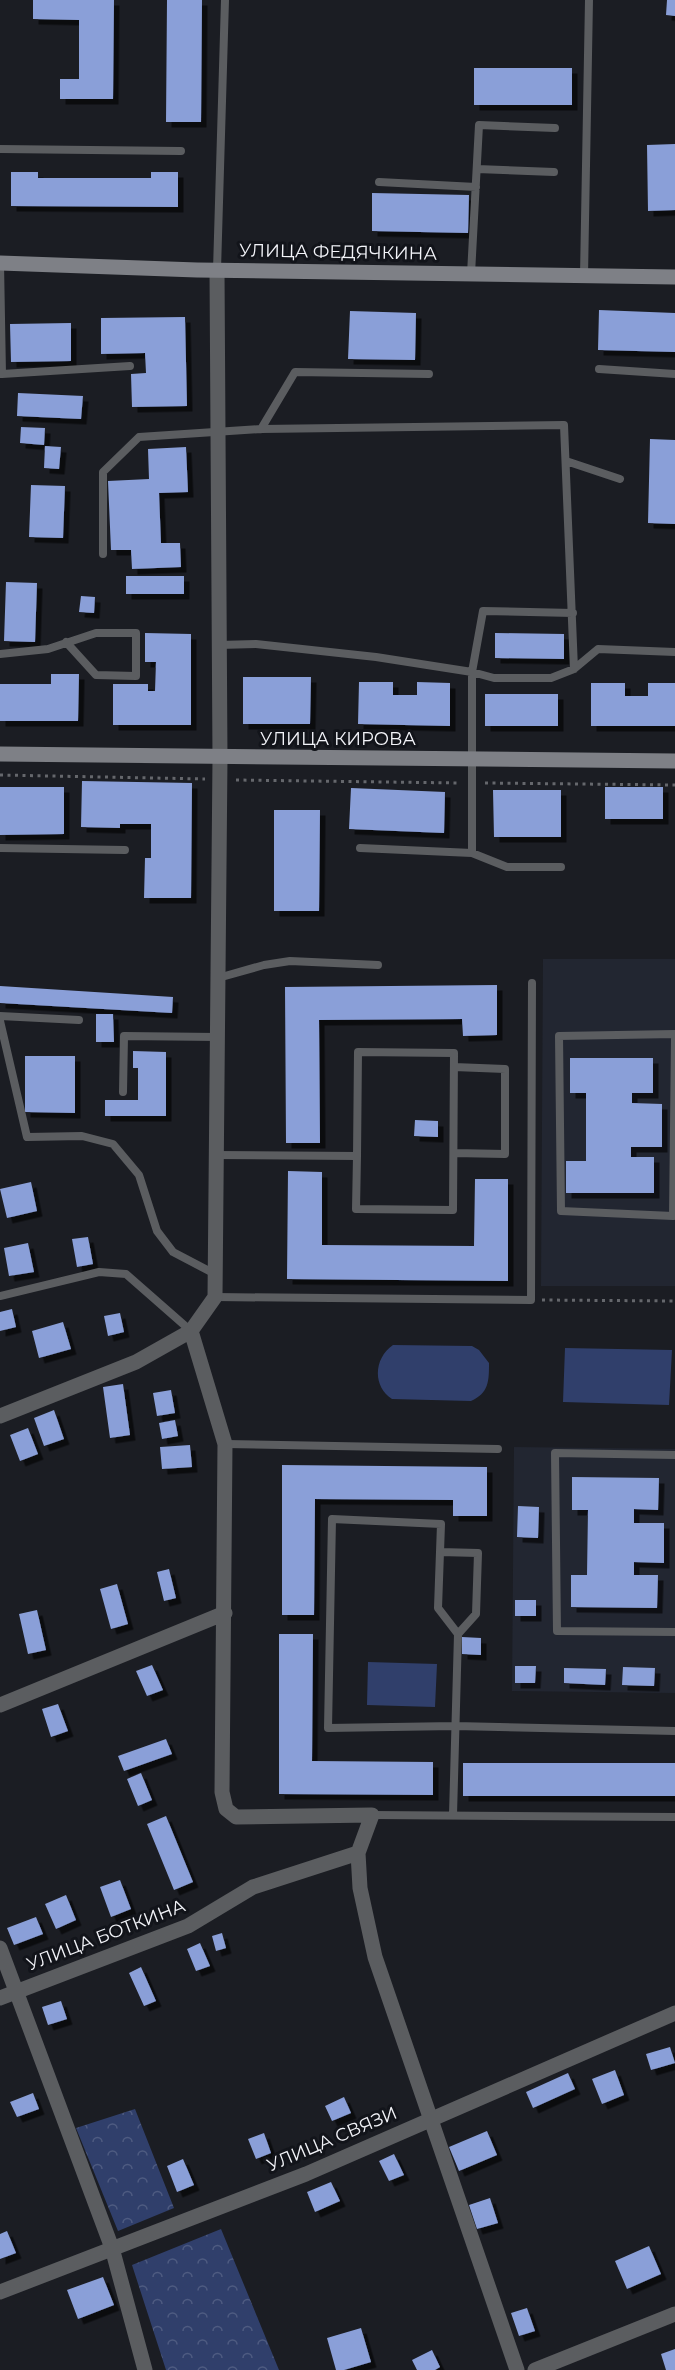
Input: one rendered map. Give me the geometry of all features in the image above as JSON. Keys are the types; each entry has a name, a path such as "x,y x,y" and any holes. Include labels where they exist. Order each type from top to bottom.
{"street":[{"path":"0,251 0,263"},
{"name":"УЛИЦА ФЕДЯЧКИНА","path":"0,263 217,270 675,277"},
{"path":"0,1416 136,1362 191,1331 215,1297 220,758 217,270"},
{"name":"УЛИЦА КИРОВА","path":"0,754 675,761"},
{"path":"191,1331 225,1444 222,1792 226,1809 236,1817 255,1818 372,1815 358,1852 360,1888 375,1957 517,2370"},
{"path":"0,1705 225,1613"},
{"name":"УЛИЦА БОТКИНА","path":"0,1998 188,1926 253,1887 358,1852"},
{"path":"0,1948 18,1991 112,2248 145,2370"},
{"name":"УЛИЦА СВЯЗИ","path":"0,2292 306,2174 675,2013"},
{"path":"535,2370 675,2314"}],"lane":[{"path":"217,270 225,0"},
{"path":"584,276 589,0"},
{"path":"471,274 480,125 555,128"},
{"path":"0,149 180,151"},
{"path":"477,169 554,172"},
{"path":"380,182 476,187"},
{"path":"0,263 1,374 130,366"},
{"path":"599,369 675,374"},
{"path":"261,429 295,372 429,374"},
{"path":"103,554 103,472 139,437 261,429 564,425 574,669"},
{"path":"566,461 620,479"},
{"path":"472,853 472,672 483,611 573,613"},
{"path":"0,654 48,649 66,642 96,633 136,633 136,676 96,675 66,642"},
{"path":"219,645 256,644 376,657 472,672 494,678 551,678 574,669 598,649 675,652"},
{"path":"0,848 125,850"},
{"path":"360,848 472,853 507,867 561,867"},
{"path":"218,978 264,965 290,961 378,965"},
{"path":"215,1297 531,1300 532,983"},
{"path":"0,1016 79,1020"},
{"path":"0,1021 27,1137 82,1136 113,1144 139,1175 157,1231 173,1252 215,1274"},
{"path":"675,1034 559,1036 561,1211 673,1216 675,1039"},
{"path":"123,1092 124,1036 217,1037"},
{"path":"357,1052 454,1053 454,1153 453,1210 356,1209 357,1052"},
{"path":"454,1067 505,1069 505,1154 454,1153"},
{"path":"216,1155 357,1156"},
{"path":"0,1296 99,1272 126,1274 191,1331"},
{"path":"225,1444 498,1449"},
{"path":"675,1455 555,1453 556,1631 675,1632"},
{"path":"453,1815 455,1726 458,1634 438,1608 441,1524 332,1519 328,1728 455,1726 675,1731"},
{"path":"440,1552 478,1554 476,1614 458,1634"},
{"path":"372,1815 675,1817"}],"path":[{"path":"0,775 675,785"},
{"path":"531,1300 675,1301"}],"shaded area":[{"path":"543,959 675,959 675,1286 541,1286"},
{"path":"514,1447 675,1449 675,1693 512,1691"}],"green space":[{"path":"393,1345 472,1346 479,1350 489,1363 487,1386 477,1398 471,1401 392,1399 381,1387 378,1372 382,1357"},
{"path":"565,1348 672,1350 669,1405 563,1402"},
{"path":"368,1662 437,1664 435,1707 367,1705"},
{"path":"135,2109 174,2208 118,2231 76,2128"},
{"path":"221,2229 279,2370 166,2370 132,2265"}],"building":[{"path":"33,0 114,0 113,99 60,99 60,79 79,79 79,20 33,19"},
{"path":"167,0 202,0 201,122 166,122"},
{"path":"667,0 675,0 675,16 666,15"},
{"path":"474,68 572,68 572,105 474,105"},
{"path":"675,144 675,210 648,211 647,145"},
{"path":"11,172 38,172 38,178 151,178 151,172 178,172 178,207 11,206"},
{"path":"372,193 469,195 468,233 372,231"},
{"path":"599,310 675,313 675,352 598,350"},
{"path":"350,311 416,313 415,360 348,359"},
{"path":"185,317 187,406 132,407 131,374 146,373 145,353 101,354 101,318"},
{"path":"71,323 71,361 11,362 10,324"},
{"path":"18,393 83,396 81,419 17,416"},
{"path":"21,427 45,428 44,445 20,443"},
{"path":"650,439 675,440 675,524 648,523"},
{"path":"45,446 61,447 59,469 44,468"},
{"path":"186,447 188,492 159,493 161,543 180,543 181,567 132,569 131,550 111,550 108,481 149,479 148,449"},
{"path":"31,485 65,486 63,538 29,537"},
{"path":"126,576 184,576 184,594 126,594"},
{"path":"6,582 37,583 35,642 4,641"},
{"path":"81,596 95,597 94,613 79,612"},
{"path":"145,633 191,634 191,725 113,725 113,684 148,684 148,691 155,691 156,662 145,662"},
{"path":"495,633 564,634 564,659 495,658"},
{"path":"51,674 79,674 78,721 0,721 0,684 51,684"},
{"path":"243,677 311,677 310,724 243,724"},
{"path":"359,682 393,682 393,695 417,695 417,682 450,683 450,726 358,724"},
{"path":"591,683 625,683 625,696 648,696 648,683 675,683 675,726 591,726"},
{"path":"485,694 558,694 558,726 485,726"},
{"path":"82,781 192,783 191,898 144,898 145,858 151,858 151,824 120,824 120,828 81,827"},
{"path":"0,787 64,787 64,834 0,835"},
{"path":"605,787 663,787 663,819 605,819"},
{"path":"351,788 445,792 444,833 349,829"},
{"path":"493,790 561,790 561,837 494,837"},
{"path":"274,810 320,810 319,911 274,911"},
{"path":"497,985 497,1035 463,1036 462,1019 319,1020 320,1143 286,1143 285,987"},
{"path":"0,986 173,997 172,1013 0,1003"},
{"path":"96,1014 113,1014 114,1042 96,1042"},
{"path":"133,1051 166,1052 166,1116 105,1116 105,1100 138,1100 138,1068 133,1068"},
{"path":"25,1056 75,1056 75,1113 25,1112"},
{"path":"570,1058 653,1058 653,1093 632,1093 632,1103 662,1104 662,1147 631,1147 631,1157 654,1157 654,1193 566,1193 566,1161 586,1161 586,1093 570,1093"},
{"path":"415,1120 438,1121 438,1137 414,1136"},
{"path":"288,1171 322,1172 322,1245 474,1246 475,1179 508,1179 508,1281 287,1279"},
{"path":"31,1182 37,1211 7,1218 0,1189"},
{"path":"88,1237 93,1264 77,1267 72,1239"},
{"path":"28,1243 34,1272 9,1276 4,1248"},
{"path":"12,1309 16,1327 0,1331 0,1312"},
{"path":"120,1313 124,1332 108,1336 104,1316"},
{"path":"63,1322 71,1349 39,1358 32,1331"},
{"path":"123,1384 130,1435 110,1438 103,1387"},
{"path":"171,1390 175,1413 157,1416 153,1393"},
{"path":"54,1410 64,1439 44,1446 34,1418"},
{"path":"175,1420 178,1436 162,1439 159,1423"},
{"path":"28,1428 38,1454 20,1461 10,1435"},
{"path":"190,1445 192,1467 162,1469 160,1447"},
{"path":"282,1465 487,1467 487,1516 453,1516 453,1500 315,1499 314,1615 282,1615"},
{"path":"572,1477 659,1478 658,1510 634,1509 634,1523 664,1523 664,1563 634,1562 634,1575 658,1575 657,1608 571,1607 571,1575 587,1575 588,1510 572,1510"},
{"path":"518,1506 539,1507 538,1538 517,1537"},
{"path":"169,1569 176,1598 164,1601 157,1572"},
{"path":"117,1584 128,1624 111,1629 100,1589"},
{"path":"515,1600 536,1600 536,1616 515,1616"},
{"path":"37,1610 46,1650 28,1654 19,1614"},
{"path":"279,1634 313,1634 312,1761 433,1762 433,1795 279,1794"},
{"path":"462,1637 481,1638 481,1655 462,1654"},
{"path":"152,1665 163,1690 147,1696 136,1671"},
{"path":"515,1666 536,1666 535,1683 515,1683"},
{"path":"623,1667 655,1668 654,1686 622,1685"},
{"path":"564,1668 606,1669 605,1685 564,1683"},
{"path":"58,1704 68,1731 51,1737 42,1709"},
{"path":"166,1739 172,1754 124,1771 118,1756"},
{"path":"463,1763 675,1763 675,1796 463,1796"},
{"path":"141,1773 152,1800 138,1806 127,1779"},
{"path":"166,1816 193,1882 174,1890 147,1824"},
{"path":"120,1880 131,1909 111,1917 100,1887"},
{"path":"66,1895 76,1920 56,1929 45,1904"},
{"path":"36,1917 43,1934 14,1945 7,1928"},
{"path":"222,1933 226,1948 216,1951 212,1936"},
{"path":"200,1943 210,1966 196,1971 187,1949"},
{"path":"141,1967 156,2001 144,2006 129,1973"},
{"path":"61,2001 67,2019 48,2025 42,2007"},
{"path":"670,2047 675,2063 651,2070 646,2054"},
{"path":"615,2070 624,2095 602,2104 592,2079"},
{"path":"568,2073 575,2089 533,2108 526,2092"},
{"path":"33,2093 39,2109 17,2117 10,2102"},
{"path":"344,2097 351,2113 332,2121 325,2106"},
{"path":"487,2131 497,2155 459,2171 449,2147"},
{"path":"264,2133 271,2153 256,2159 248,2139"},
{"path":"394,2154 404,2175 389,2181 379,2161"},
{"path":"183,2159 194,2185 177,2192 167,2166"},
{"path":"331,2182 340,2201 315,2212 307,2192"},
{"path":"490,2198 498,2223 477,2229 469,2205"},
{"path":"7,2231 16,2253 0,2259 0,2234"},
{"path":"649,2246 661,2274 627,2289 615,2261"},
{"path":"103,2277 114,2305 78,2319 67,2290"},
{"path":"527,2308 535,2331 519,2336 511,2313"},
{"path":"361,2328 371,2362 336,2370 327,2338"},
{"path":"675,2349 675,2370 666,2370 661,2354"},
{"path":"432,2350 440,2367 435,2370 417,2370 412,2360"}]}
